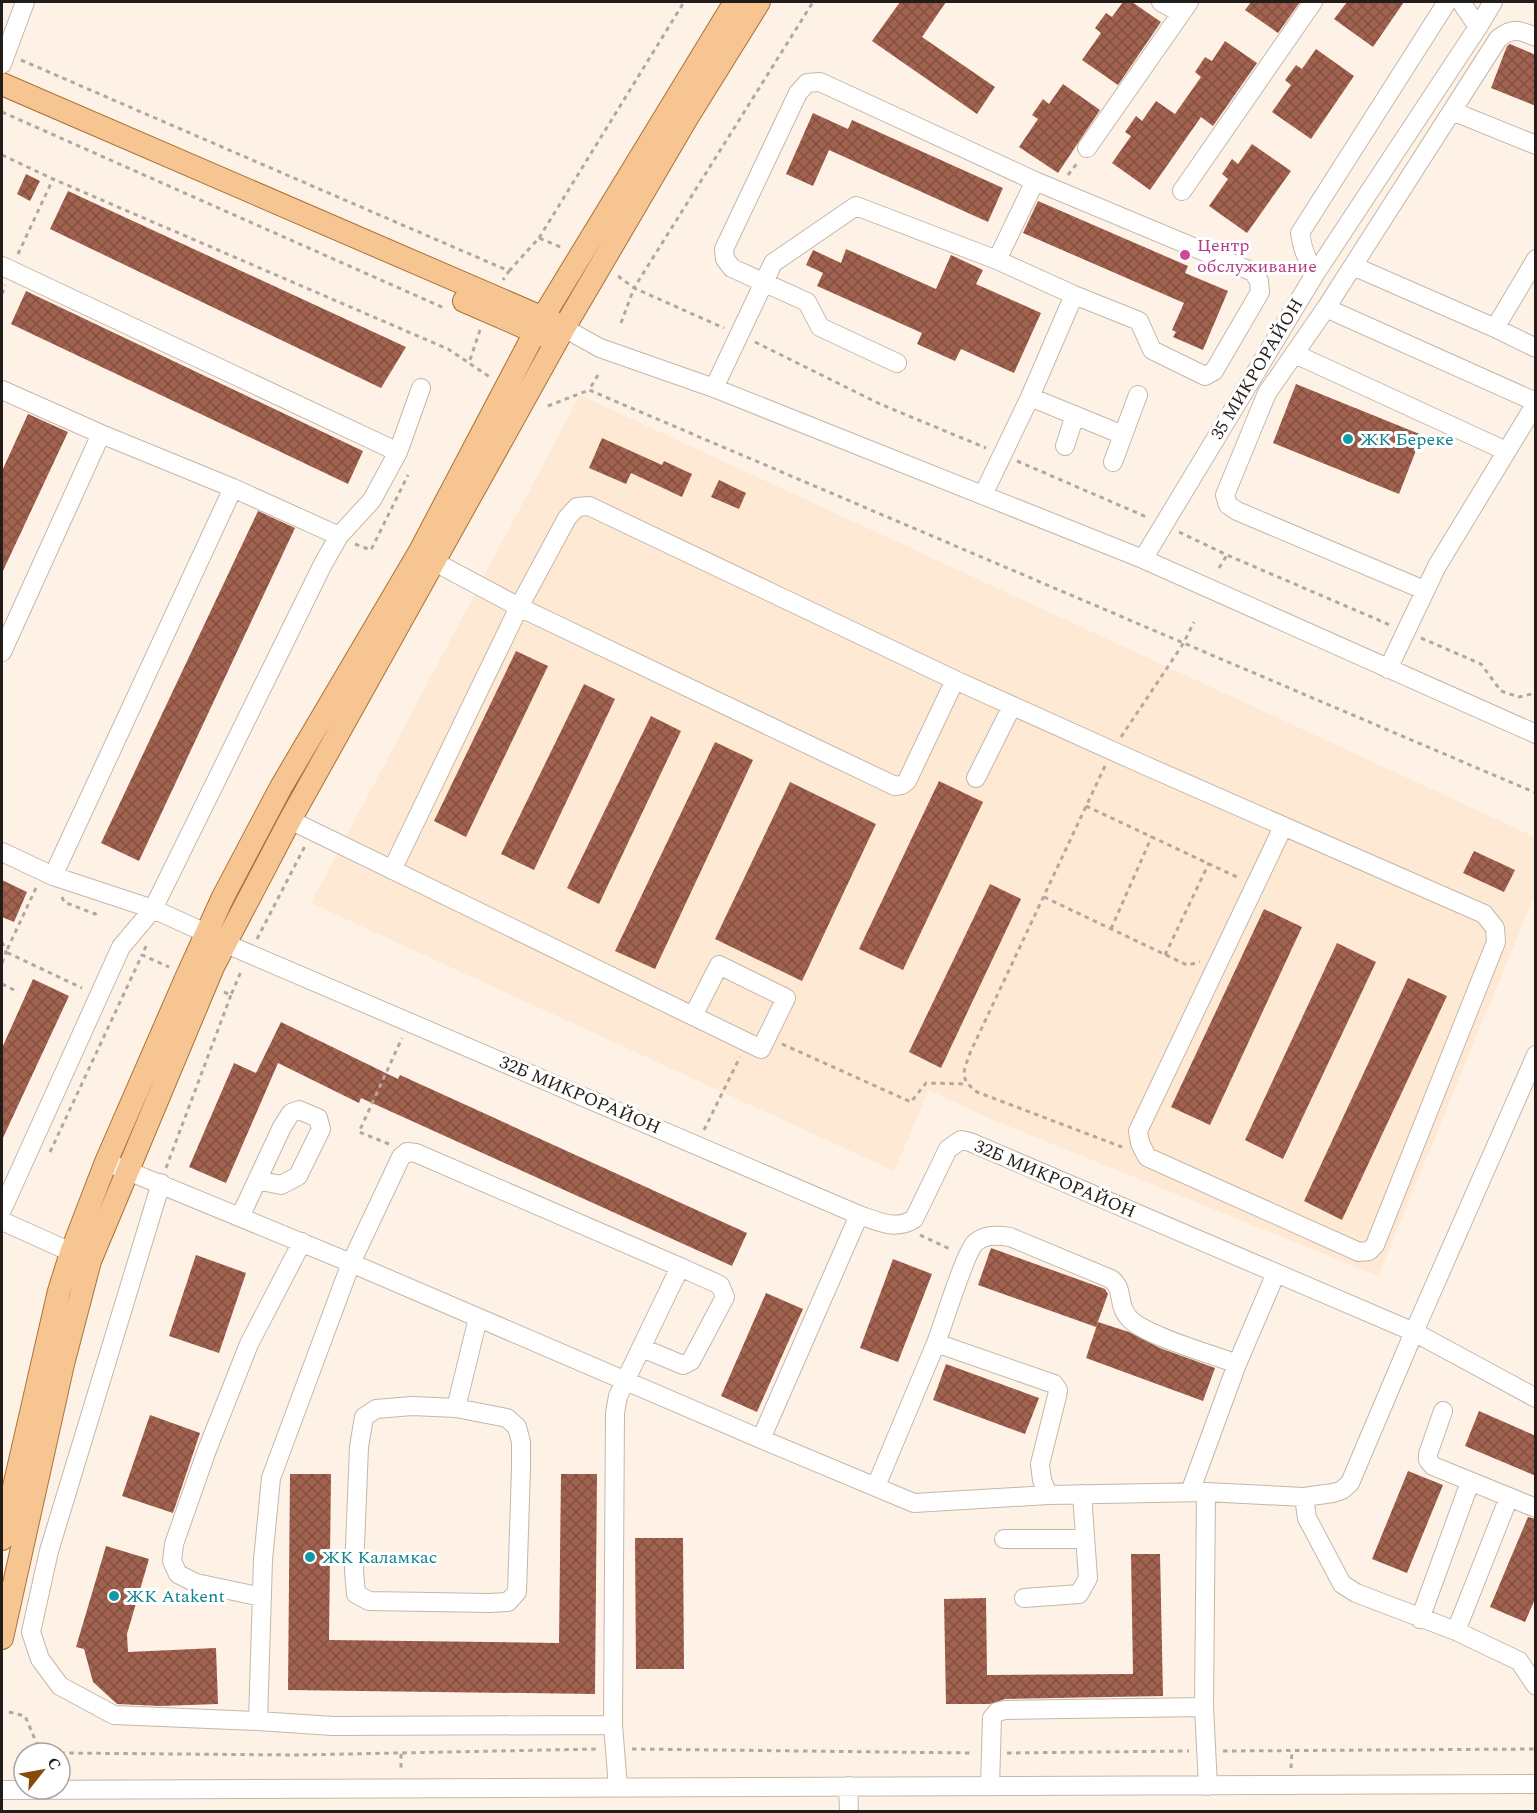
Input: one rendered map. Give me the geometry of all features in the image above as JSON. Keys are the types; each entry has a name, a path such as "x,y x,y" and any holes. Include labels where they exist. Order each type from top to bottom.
{"main road":[{"path":"2,1638 63,1364 81,1257 106,1162 215,938 281,787 420,551 539,325 735,2"},
{"path":"2,1539 59,1291 81,1257 127,1171 206,983 215,938 290,820 561,335 687,118 759,2"},
{"path":"2,84 490,304"},
{"path":"2,97 561,335"}],"street":[{"path":"4,58 25,2"},
{"path":"1087,148 1185,7 1161,2"},
{"path":"1182,191 1313,2"},
{"path":"1315,274 1305,254 1300,233 1448,2"},
{"path":"1461,2 1478,27"},
{"name":"35 МИКРОРАЙОН","path":"1143,559 1315,274 1493,2"},
{"path":"1424,590 1237,512 1228,505 1225,495 1267,393 1326,308 1498,39 1508,31 1520,31 1536,37"},
{"path":"714,388 740,335 765,282 773,263 856,206 997,260 1139,321 1152,350 1205,376 1214,371 1260,292 1259,281 1253,272 1035,181 820,82 807,83 798,93 724,249 725,259 732,268 765,282 807,302 820,327 897,363"},
{"path":"1452,111 1536,145"},
{"path":"997,260 1035,181"},
{"path":"1495,328 1536,259"},
{"path":"1353,266 1536,348"},
{"path":"6,268 398,452"},
{"path":"983,495 1030,397 1074,295"},
{"path":"1326,308 1536,403 1424,590 1388,669"},
{"path":"561,335 714,388 1143,559 1536,734"},
{"path":"1295,354 1506,451"},
{"path":"2,1210 121,947 153,909 323,564 339,536 372,500 398,452 421,388"},
{"path":"2,390 101,434 233,488 339,536"},
{"path":"1113,462 1138,395"},
{"path":"1030,397 1123,435"},
{"path":"1065,446 1075,415"},
{"path":"2,652 101,434"},
{"path":"50,883 233,488"},
{"path":"392,870 519,607 567,518 577,507 589,506 1012,706 1484,914 1495,928 1496,942 1375,1245 1369,1251 1359,1252 1147,1157 1140,1143 1138,1131 1283,827"},
{"path":"433,561 519,607 895,786 907,781 955,680"},
{"path":"976,778 1012,706"},
{"path":"290,820 693,1017 761,1049 786,998 719,965 693,1017"},
{"name":"32Б МИКРОРАЙОН","path":"2,852 50,883 153,909 250,954 859,1215 894,1227 914,1219 948,1149 961,1140 970,1142 1414,1332 1536,1398"},
{"path":"106,1162 302,1242 914,1503 1048,1495 1198,1492 1304,1497 1333,1493 1342,1490 1350,1483 1414,1332 1529,1088 1536,1055"},
{"path":"258,1721 262,1597 271,1478 351,1263 401,1158 407,1152 416,1153 720,1285 725,1297 688,1364 683,1365 642,1348"},
{"path":"240,1216 257,1180"},
{"path":"160,1183 49,1551 31,1632 40,1659 60,1686 114,1715 333,1726 613,1725"},
{"path":"762,1439 859,1215"},
{"path":"2,1221 81,1257"},
{"path":"876,1486 936,1343 967,1258 974,1244 987,1236 1010,1237 1091,1270 1116,1283 1119,1288 1121,1307 1136,1325 1237,1364"},
{"path":"262,1597 196,1583 178,1574 172,1561 174,1544 207,1450 249,1344 302,1242"},
{"path":"618,1786 613,1725 615,1413 618,1396 680,1267"},
{"path":"1208,1786 1198,1492 1237,1364 1276,1273"},
{"path":"456,1408 478,1318"},
{"path":"936,1343 1054,1384 1058,1390 1057,1396 1040,1464 1042,1480 1048,1495"},
{"path":"412,1406 456,1408 507,1418 518,1427 521,1442 521,1469 517,1592 508,1602 369,1601 356,1594 354,1571 359,1447 364,1417 376,1409 412,1406"},
{"path":"1443,1411 1428,1454 1428,1460 1433,1466 1536,1508"},
{"path":"1420,1619 1470,1482"},
{"path":"1024,1598 1079,1594 1088,1578 1082,1494"},
{"path":"1304,1497 1306,1518 1342,1584 1356,1593 1455,1631 1519,1661 1536,1686"},
{"path":"1455,1631 1509,1497"},
{"path":"1004,1539 1085,1539"},
{"path":"990,1786 992,1718 998,1712 1005,1710 1204,1707"},
{"path":"2,1790 1536,1784"},
{"path":"848,1786 849,1812"}],"path":[{"path":"469,363 490,304 509,271 539,238 684,2"},
{"path":"621,323 634,288 813,2"},
{"path":"4,58 509,271"},
{"path":"2,112 449,309"},
{"path":"1035,181 1070,175 1087,148"},
{"path":"2,155 448,349 491,378"},
{"path":"2,294 6,268 53,179"},
{"path":"539,238 564,248"},
{"path":"614,274 634,288 740,335 880,404 1164,524 1227,555 1481,664 1501,691 1519,697 1536,693"},
{"path":"548,406 589,390 598,375"},
{"path":"589,390 1536,792"},
{"path":"1220,568 1227,555"},
{"path":"1147,1157 976,1092 966,1084 963,1074 970,1053 1112,751 1183,644 1194,622"},
{"path":"1086,806 1209,862 1255,886"},
{"path":"160,1183 231,995 312,831"},
{"path":"1111,929 1152,836"},
{"path":"1165,955 1209,862"},
{"path":"2,963 6,952 50,883 64,902 95,914 104,909"},
{"path":"1044,897 1187,965 1200,962 1207,955"},
{"path":"2,942 6,952 88,991"},
{"path":"49,1154 142,955"},
{"path":"206,983 231,995"},
{"path":"2,984 14,990"},
{"path":"407,1152 360,1132 410,1022"},
{"path":"767,1038 911,1102 927,1083 966,1084"},
{"path":"697,1145 747,1042"},
{"path":"900,1225 967,1258"},
{"path":"9,1712 25,1716 36,1741"},
{"path":"72,1752 297,1755 615,1749 991,1753 1536,1749"},
{"path":"1292,1750 1292,1770"},
{"path":"401,1754 401,1768"}],"shaded area":[{"path":"580,395 1535,837 1535,894 1378,1276 986,1117 929,1090 894,1171 311,903"}],"building":[{"path":"900,2 946,2 922,37 995,87 977,114 872,41"},
{"path":"1123,2 1132,2 1161,22 1118,85 1082,60 1101,33 1095,28 1106,13 1112,17"},
{"path":"1251,2 1300,2 1278,33 1245,10"},
{"path":"1347,2 1404,2 1373,47 1334,19"},
{"path":"1225,41 1257,63 1213,126 1201,117 1150,190 1112,163 1131,136 1125,132 1136,116 1142,121 1156,101 1175,114 1201,77 1195,72 1205,57 1212,61"},
{"path":"1510,44 1536,55 1536,106 1491,88 1507,46"},
{"path":"1316,49 1354,76 1311,139 1272,112 1291,85 1285,80 1296,65 1302,69"},
{"path":"1063,84 1100,110 1058,173 1019,147 1038,119 1032,115 1043,99 1049,104"},
{"path":"813,113 848,129 852,120 1003,188 988,222 829,150 813,186 786,174"},
{"path":"1252,144 1291,171 1247,233 1209,206 1228,179 1222,174 1232,159 1238,164"},
{"path":"26,174 40,181 30,201 17,194"},
{"path":"68,191 406,347 381,388 50,229"},
{"path":"1038,201 1188,266 1185,273 1228,291 1203,350 1173,337 1176,332 1172,330 1184,303 1023,233"},
{"path":"846,249 936,289 951,255 983,270 976,284 1041,313 1014,373 961,349 955,361 917,344 922,333 817,286 823,273 806,265 813,250 841,263"},
{"path":"26,291 363,451 348,484 11,324"},
{"name":"ЖК Береке","path":"1296,384 1422,435 1399,494 1273,443"},
{"path":"28,414 68,432 2,573 2,471"},
{"path":"602,438 662,465 664,461 692,474 682,497 631,473 626,484 589,468"},
{"path":"719,480 746,493 739,509 711,497"},
{"path":"258,511 295,528 139,861 101,843"},
{"path":"516,651 548,666 466,837 434,821"},
{"path":"584,684 615,699 534,870 501,854"},
{"path":"651,716 681,731 599,904 567,888"},
{"path":"715,742 753,760 655,969 615,951"},
{"path":"939,781 983,802 903,970 859,949"},
{"path":"790,782 876,824 802,981 715,939"},
{"path":"1474,851 1515,870 1504,892 1463,873"},
{"path":"2,880 27,892 14,922 2,917"},
{"path":"990,884 1021,899 941,1068 909,1052"},
{"path":"1264,909 1302,927 1210,1125 1171,1107"},
{"path":"1337,943 1376,962 1283,1159 1245,1140"},
{"path":"1408,978 1447,996 1342,1220 1304,1201"},
{"path":"33,979 69,996 2,1140 2,1048"},
{"path":"281,1022 398,1079 400,1075 747,1233 732,1266 361,1098 359,1103 278,1063 226,1183 189,1167 234,1063 256,1073"},
{"path":"991,1248 1105,1289 1108,1294 1096,1327 978,1285"},
{"path":"196,1255 246,1273 219,1353 169,1336"},
{"path":"893,1259 932,1274 898,1362 860,1348"},
{"path":"766,1293 803,1309 757,1412 721,1396"},
{"path":"1098,1322 1129,1332 1160,1348 1215,1368 1203,1401 1086,1358"},
{"path":"946,1364 1039,1398 1025,1434 933,1400"},
{"path":"1479,1411 1536,1436 1536,1476 1465,1446"},
{"path":"150,1415 200,1433 173,1513 122,1496"},
{"path":"1408,1471 1443,1485 1407,1573 1372,1559"},
{"name":"ЖК Каламкас","path":"290,1474 331,1474 329,1640 559,1643 561,1474 597,1474 595,1694 288,1690"},
{"path":"1528,1517 1536,1519 1536,1597 1525,1622 1490,1607"},
{"path":"635,1538 683,1538 684,1669 636,1669"},
{"name":"ЖК Atakent","path":"106,1546 149,1559 127,1634 128,1652 216,1648 218,1704 160,1706 117,1704 93,1682 84,1649 76,1647"},
{"path":"1131,1554 1160,1554 1163,1696 1005,1699 990,1704 946,1704 944,1599 986,1598 987,1675 1133,1674"}],"place":[{"name":"Центр обслуживание","path":"1185,255"},
{"name":"ЖК Береке","path":"1348,439"},
{"name":"ЖК Каламкас","path":"310,1557"},
{"name":"ЖК Atakent","path":"114,1596"}]}
